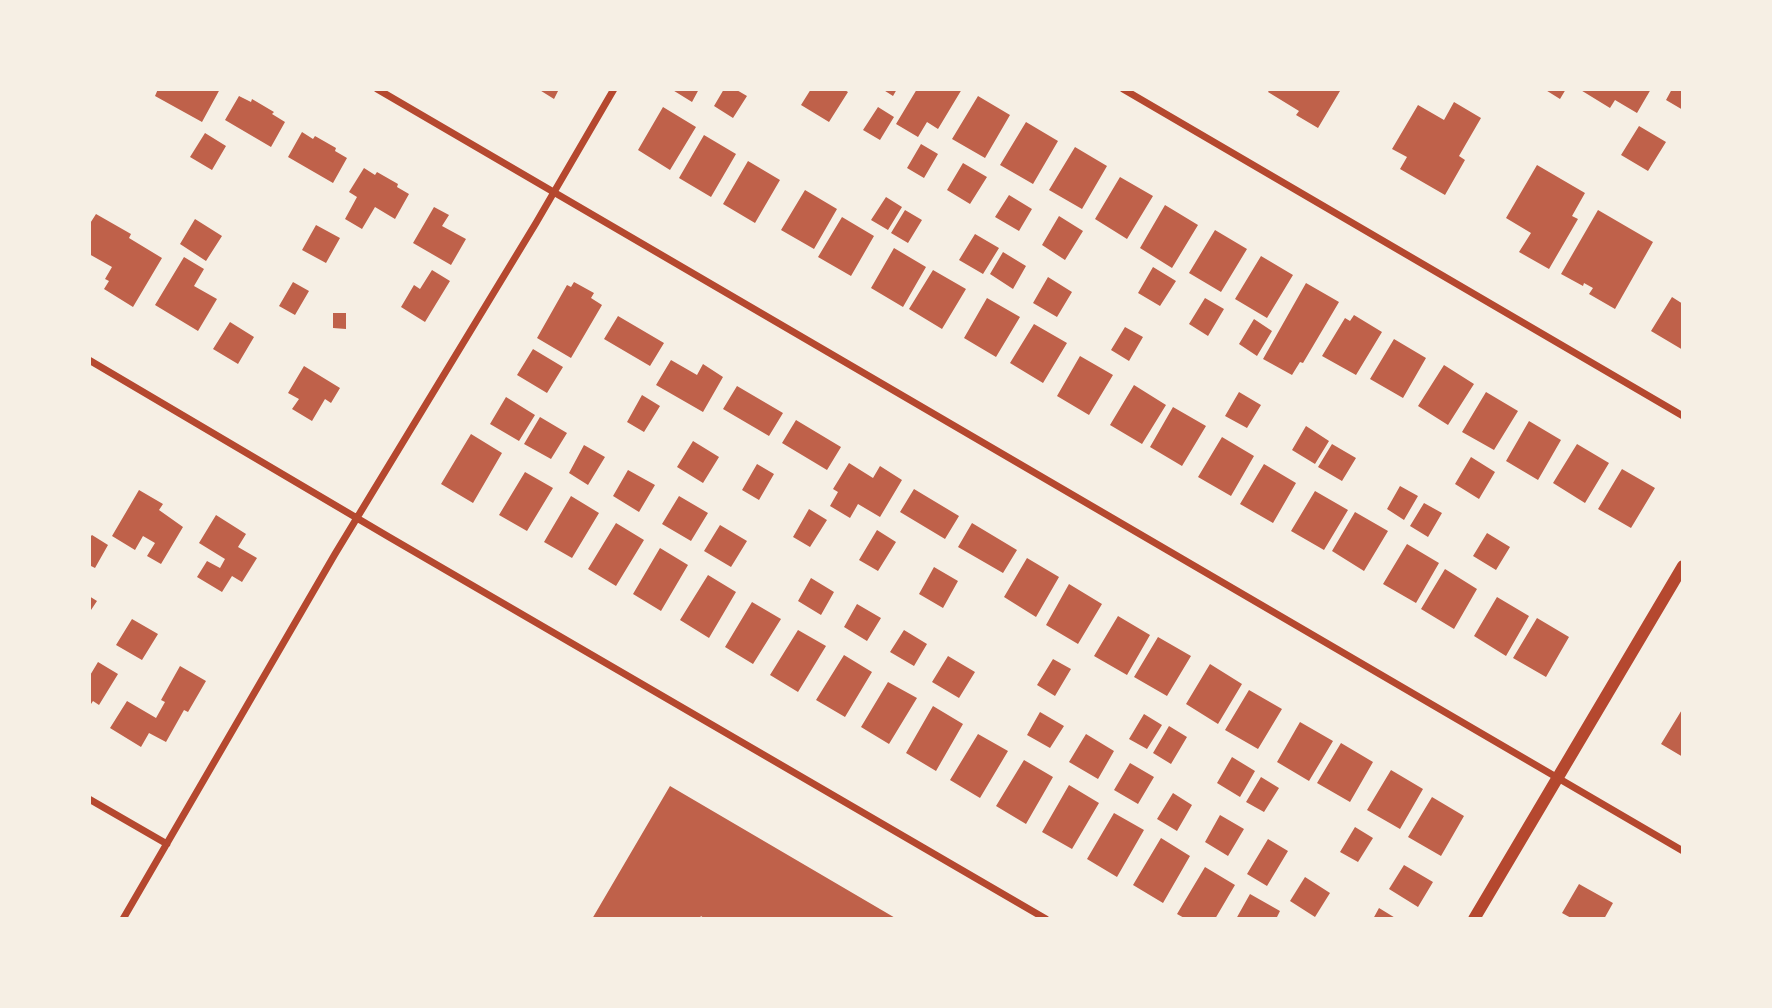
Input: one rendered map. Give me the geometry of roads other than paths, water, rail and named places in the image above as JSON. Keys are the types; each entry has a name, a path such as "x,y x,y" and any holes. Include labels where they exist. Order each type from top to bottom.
{"street":[{"path":"377,89 1683,851"},
{"path":"122,919 357,517 614,89"},
{"path":"1123,89 1683,416"},
{"path":"89,360 1046,919"},
{"path":"1474,919 1683,566"},
{"path":"89,799 167,844"}]}
